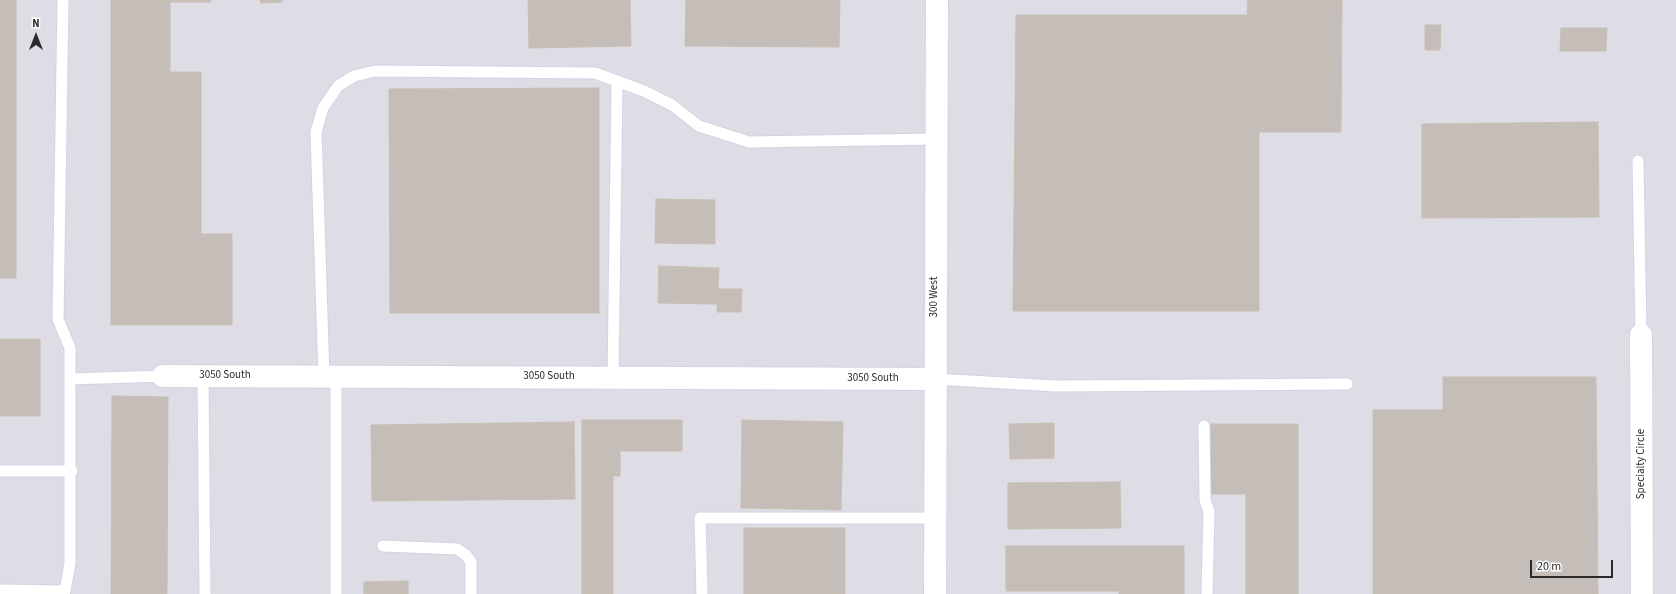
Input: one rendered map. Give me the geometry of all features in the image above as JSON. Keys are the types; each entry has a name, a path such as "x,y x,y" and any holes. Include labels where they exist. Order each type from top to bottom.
{"street":[{"name":"300 West","path":"935,594 936,0"},
{"name":"Specialty Circle","path":"1641,335 1642,594"},
{"name":"3050 South","path":"162,376 935,379"}],"lane":[{"path":"0,590 65,590 70,563 72,471 70,348 58,319 63,0"},
{"path":"336,594 330,377 316,132 323,108 338,86 354,76 375,71 595,73 644,91 672,105 699,126 749,142 936,139"},
{"path":"613,378 617,80"},
{"path":"1638,161 1641,335"},
{"path":"71,378 162,376"},
{"path":"203,376 205,594"},
{"path":"935,379 1056,386 1346,384"},
{"path":"1204,426 1205,500 1209,510 1207,594"},
{"path":"0,471 72,471"},
{"path":"702,594 700,518 935,518"},
{"path":"383,546 456,549 466,555 471,562 471,594"}],"shaded area":[{"path":"0,0 1676,0 1676,594 0,594"}],"building":[{"path":"0,0 16,0 16,278 0,278"},
{"path":"111,0 211,0 211,2 170,2 170,72 201,72 201,234 232,234 232,325 111,325"},
{"path":"260,0 282,0 282,2 261,3"},
{"path":"528,0 630,0 631,46 529,48"},
{"path":"686,0 840,0 839,47 685,46"},
{"path":"1248,0 1342,0 1341,132 1259,132 1259,311 1013,311 1016,15 1247,15"},
{"path":"1425,25 1441,25 1440,50 1425,50"},
{"path":"1561,28 1607,28 1606,51 1560,51"},
{"path":"599,88 599,313 390,313 389,89"},
{"path":"1598,122 1599,217 1422,218 1422,124"},
{"path":"656,199 715,200 715,244 655,243"},
{"path":"659,266 719,268 718,289 742,289 741,312 717,312 717,304 658,303"},
{"path":"0,339 40,339 40,416 0,416"},
{"path":"1443,377 1596,377 1598,594 1373,594 1373,410 1443,410"},
{"path":"112,396 168,397 167,594 111,594"},
{"path":"582,420 682,420 682,451 620,451 620,476 613,476 613,594 582,594"},
{"path":"742,420 843,422 841,510 741,508"},
{"path":"574,422 575,499 372,501 371,425"},
{"path":"1054,423 1054,458 1010,459 1009,424"},
{"path":"1209,424 1298,424 1298,594 1246,594 1246,494 1209,494"},
{"path":"1120,482 1121,528 1008,529 1008,483"},
{"path":"744,528 845,528 845,594 744,594"},
{"path":"1006,546 1184,546 1184,594 1119,594 1119,591 1006,591"},
{"path":"408,581 408,594 364,594 364,582"}]}
